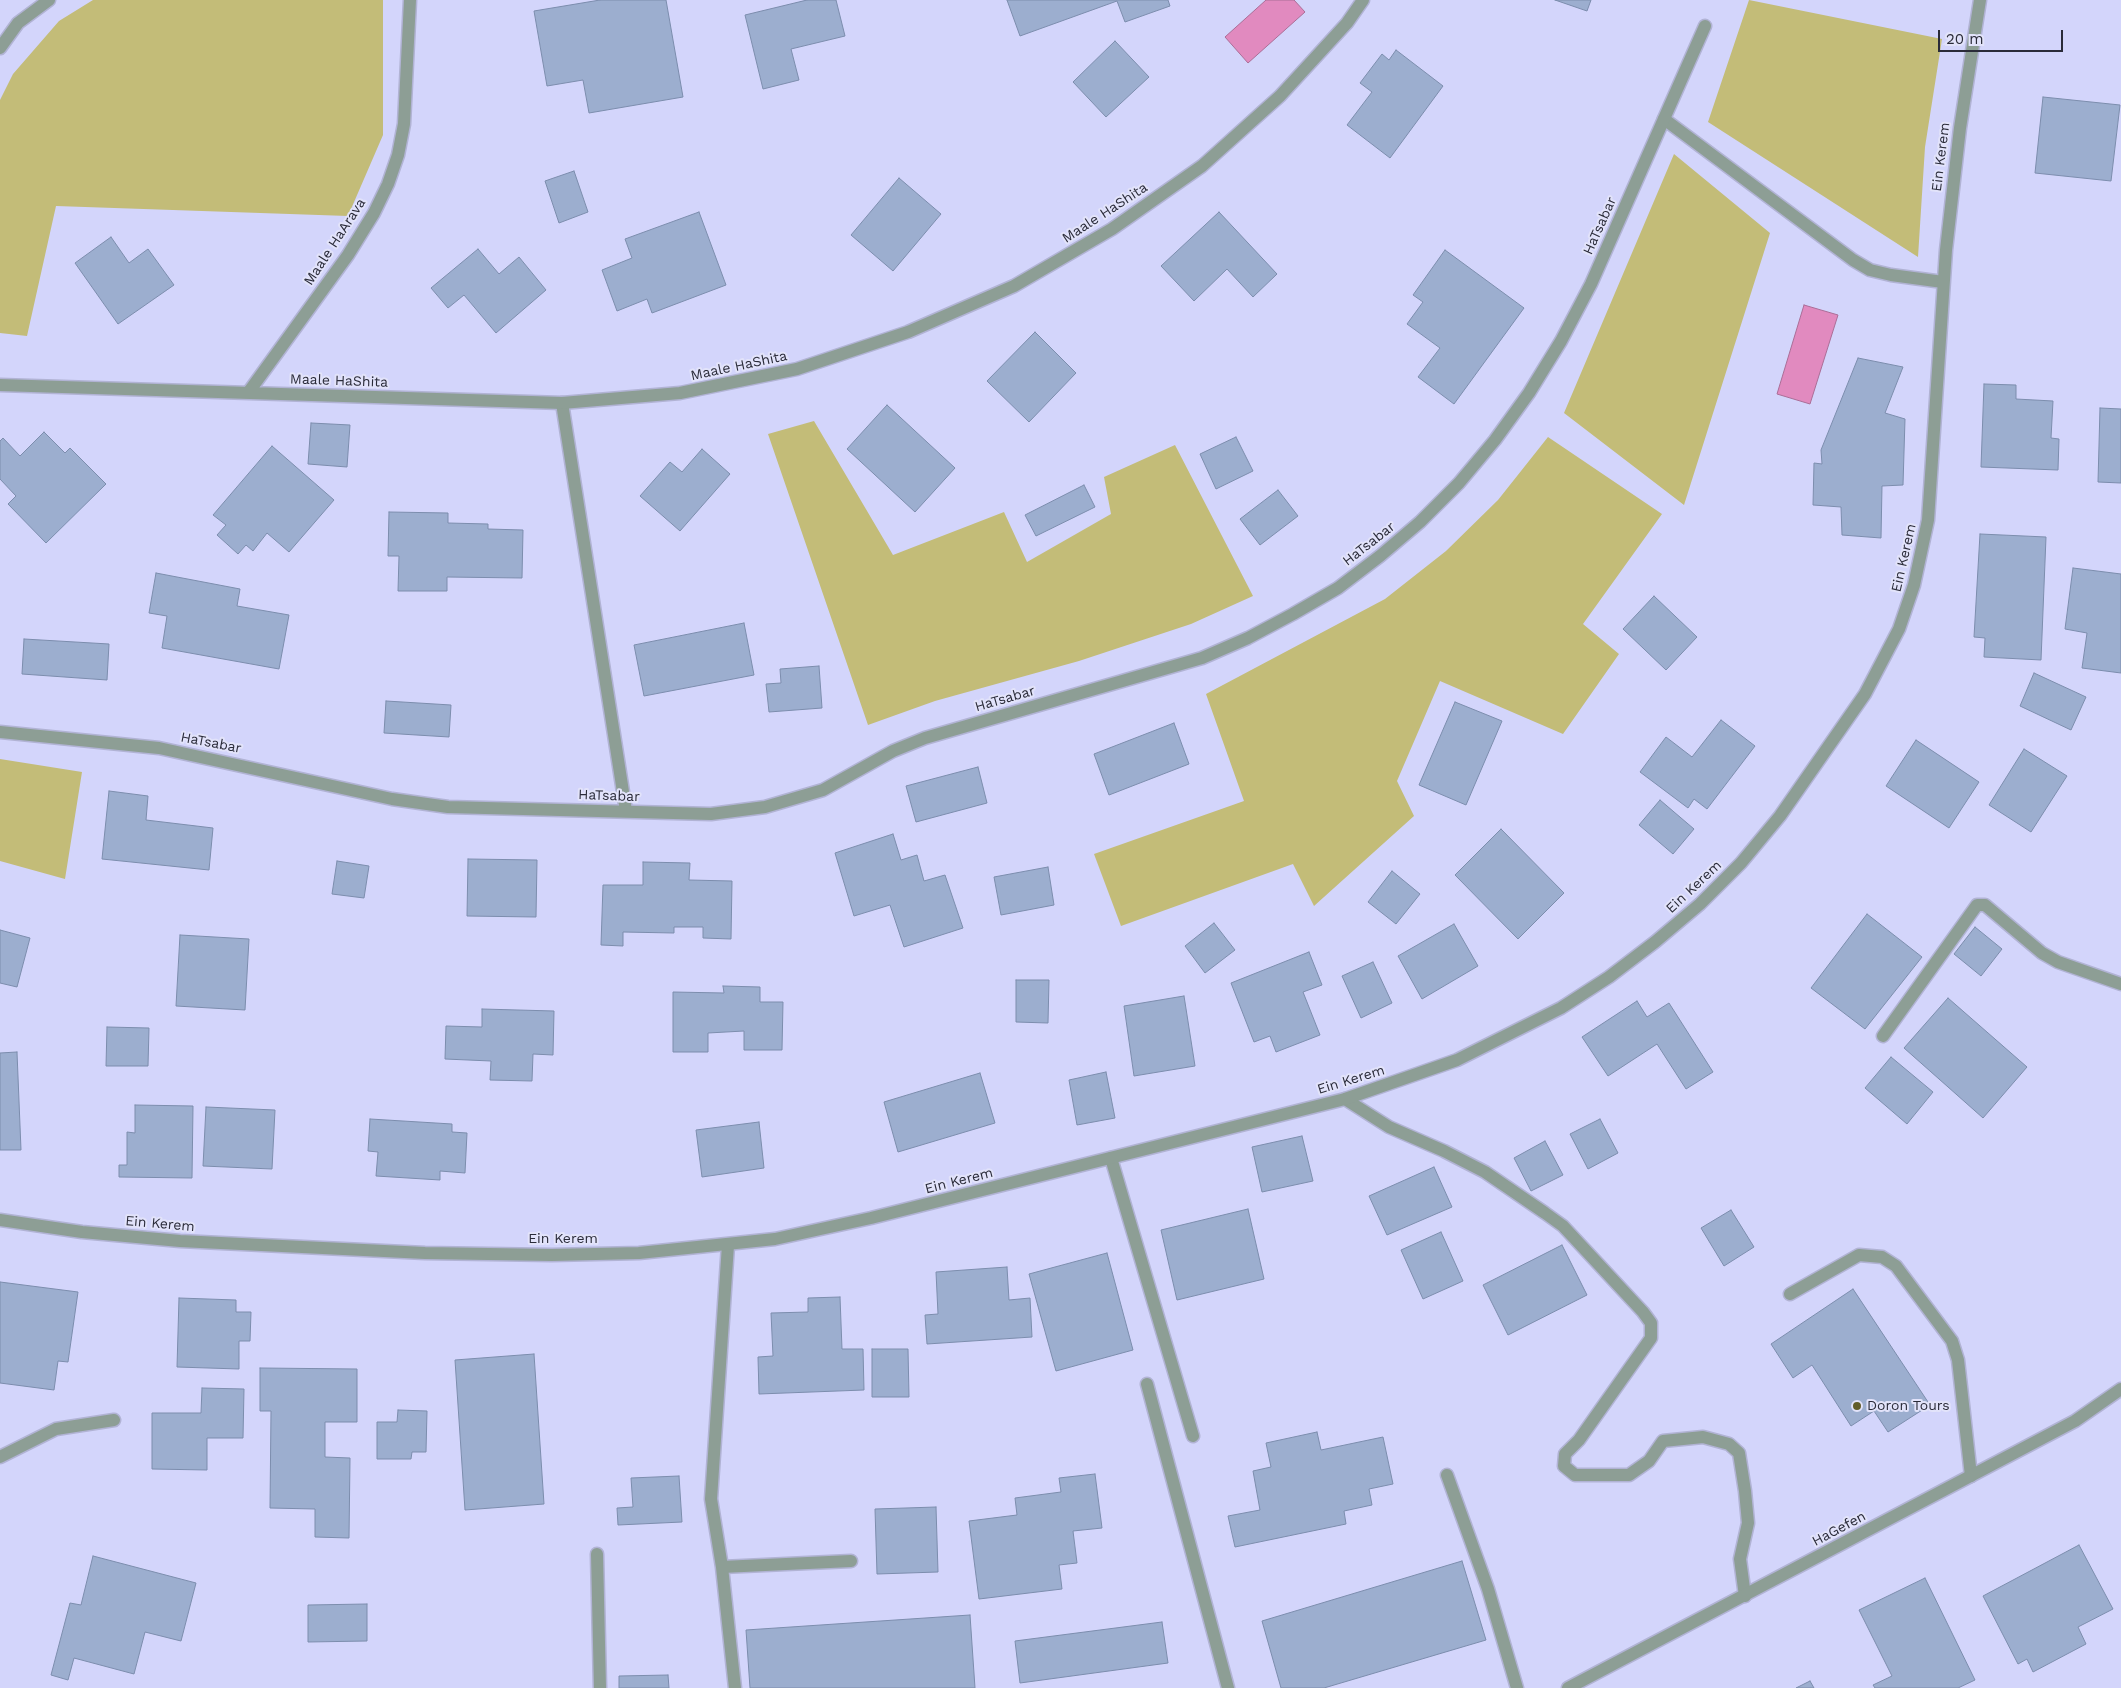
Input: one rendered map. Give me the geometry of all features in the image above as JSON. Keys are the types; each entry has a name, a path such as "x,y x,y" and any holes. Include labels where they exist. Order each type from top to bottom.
{"street":[{"path":"0,48 18,24 49,0"},
{"name":"Maale HaArava","path":"248,393 348,255 374,213 388,184 398,155 404,124 410,0"},
{"name":"Maale HaShita","path":"0,385 562,403 680,393 797,369 908,332 1014,286 1112,229 1202,166 1280,96 1347,23 1363,0"},
{"name":"Ein Kerem","path":"0,1220 90,1233 180,1241 342,1250 578,1255 639,1253 728,1245 822,1230 1345,1099 1457,1060 1561,1008 1609,977 1655,942 1700,904 1741,862 1780,816 1878,672 1899,629 1914,585 1930,498 1943,282 1957,148 1980,0"},
{"name":"HaTsabar","path":"0,732 160,748 392,799 448,807 711,814 765,807 823,790 894,751 925,738 1202,658 1248,638 1338,588 1420,522 1459,483 1495,440 1529,393 1561,341 1590,284 1705,26"},
{"path":"1664,119 1853,260 1870,270 1891,275 1943,282"},
{"path":"562,403 626,811"},
{"path":"1883,1036 1977,905 1985,905 2042,953 2058,962 2121,984"},
{"path":"1345,1099 1389,1127 1444,1151 1485,1172 1563,1226 1652,1323 1651,1338 1579,1440 1565,1454 1564,1466 1575,1475 1629,1475 1649,1461 1663,1441 1703,1437 1729,1444 1739,1453 1745,1491 1748,1523 1740,1560 1744,1596"},
{"path":"1111,1158 1193,1436"},
{"path":"728,1245 711,1499 722,1567 736,1688"},
{"path":"1790,1294 1859,1254 1882,1257 1896,1266 1952,1341 1958,1360 1971,1476"},
{"path":"1147,1384 1228,1688"},
{"name":"HaGefen","path":"1568,1688 2075,1421 2121,1389"},
{"path":"0,1457 56,1429 114,1420"},
{"path":"1447,1475 1488,1589 1517,1688"},
{"path":"597,1554 600,1688"},
{"path":"722,1567 851,1561"}],"shaded area":[{"path":"93,0 383,0 383,135 348,216 56,206 27,336 0,333 0,100 13,74 59,21"},
{"path":"1266,0 1294,0 1305,12 1248,63 1225,37"},
{"path":"1749,0 1942,39 1925,147 1918,257 1708,122"},
{"path":"1674,154 1770,233 1684,505 1564,413"},
{"path":"1804,305 1838,315 1810,404 1777,394"},
{"path":"814,421 893,555 1004,512 1027,562 1111,514 1104,477 1175,445 1253,596 1191,624 1079,661 935,701 868,725 768,434"},
{"path":"1548,437 1662,514 1583,624 1619,654 1563,734 1440,681 1397,781 1414,816 1314,906 1293,864 1121,926 1094,854 1244,801 1206,694 1385,599 1446,551 1498,500"},
{"path":"0,759 82,772 65,879 0,861"}],"building":[{"path":"600,0 666,0 683,97 589,113 583,80 547,86 534,11"},
{"path":"807,0 836,0 845,36 791,49 799,80 763,89 745,15"},
{"path":"1007,0 1168,0 1170,6 1125,22 1117,1 1020,36"},
{"path":"1555,0 1591,0 1587,11"},
{"path":"1115,41 1149,77 1106,117 1073,82"},
{"path":"1396,50 1443,86 1390,158 1347,125 1372,92 1360,83 1382,54 1389,60"},
{"path":"2043,97 2120,105 2111,181 2035,173"},
{"path":"574,171 588,212 559,223 545,181"},
{"path":"899,178 941,214 893,271 851,235"},
{"path":"699,212 726,285 652,313 647,299 617,311 602,270 632,258 625,239"},
{"path":"1219,212 1277,274 1253,297 1227,269 1194,301 1161,266"},
{"path":"111,237 129,263 148,249 174,285 118,324 75,263"},
{"path":"478,249 499,274 519,257 546,290 496,333 464,295 448,308 431,288"},
{"path":"1445,250 1524,308 1454,404 1418,377 1440,348 1407,324 1423,302 1413,295"},
{"path":"1035,332 1076,373 1029,422 987,381"},
{"path":"1858,358 1903,367 1885,413 1905,419 1903,485 1882,486 1881,538 1842,535 1841,507 1813,505 1814,463 1822,464 1821,450"},
{"path":"1984,384 2016,385 2016,399 2053,401 2051,438 2059,439 2058,470 1981,467"},
{"path":"887,405 955,468 915,512 847,449"},
{"path":"2100,408 2121,409 2121,483 2098,482"},
{"path":"311,423 350,425 347,467 308,464"},
{"path":"44,432 65,453 70,448 106,484 46,543 8,504 16,496 0,479 0,441 3,438 20,456"},
{"path":"1236,437 1253,471 1216,489 1200,454"},
{"path":"272,446 334,500 289,552 267,533 253,551 246,545 238,554 217,535 226,525 213,515"},
{"path":"702,449 730,474 680,531 640,496 670,462 682,472"},
{"path":"1084,485 1095,507 1036,536 1025,515"},
{"path":"1278,490 1298,516 1260,545 1240,519"},
{"path":"389,512 448,513 448,523 488,524 488,529 523,530 522,578 447,577 447,591 398,591 399,556 388,556"},
{"path":"1980,534 2046,537 2041,660 1984,657 1985,638 1974,637"},
{"path":"2073,568 2121,574 2121,673 2082,668 2087,633 2065,629"},
{"path":"156,573 240,589 237,606 289,615 279,669 162,648 167,616 149,613"},
{"path":"1654,596 1697,637 1666,670 1623,629"},
{"path":"744,623 754,675 644,696 634,645"},
{"path":"24,639 109,644 107,680 22,674"},
{"path":"819,666 822,708 769,712 766,684 781,683 780,669"},
{"path":"2034,673 2086,697 2071,730 2020,706"},
{"path":"386,701 451,705 449,737 384,733"},
{"path":"1455,702 1502,721 1466,805 1419,785"},
{"path":"1721,720 1755,746 1707,809 1694,799 1688,808 1640,772 1666,737 1692,757"},
{"path":"1174,723 1189,764 1109,795 1094,754"},
{"path":"1916,740 1979,782 1949,828 1886,786"},
{"path":"2024,749 2067,776 2031,832 1989,805"},
{"path":"978,767 987,803 916,822 906,786"},
{"path":"109,791 148,796 146,820 213,828 209,870 102,859"},
{"path":"1660,800 1694,829 1673,854 1639,825"},
{"path":"1501,829 1564,893 1518,939 1455,875"},
{"path":"893,834 901,860 917,855 924,881 945,875 963,928 904,947 890,905 854,916 835,853"},
{"path":"468,859 537,860 536,917 467,916"},
{"path":"337,861 369,866 364,898 332,894"},
{"path":"643,862 690,863 689,880 732,881 731,939 703,938 703,927 674,927 674,933 623,932 623,946 601,945 603,885 643,885"},
{"path":"1048,867 1054,905 1001,915 994,877"},
{"path":"1392,871 1420,894 1396,924 1368,902"},
{"path":"1867,914 1922,957 1865,1029 1811,988"},
{"path":"1214,923 1235,950 1205,973 1185,946"},
{"path":"1454,924 1478,966 1422,999 1398,956"},
{"path":"1975,927 2002,949 1981,976 1954,954"},
{"path":"0,930 30,938 17,987 0,983"},
{"path":"180,935 249,939 245,1010 176,1006"},
{"path":"1309,952 1322,985 1303,992 1320,1035 1276,1052 1270,1036 1254,1042 1231,983"},
{"path":"1373,962 1392,1003 1361,1018 1342,976"},
{"path":"1016,980 1049,980 1048,1023 1016,1022"},
{"path":"723,986 760,987 760,1002 783,1002 782,1050 744,1050 744,1031 708,1033 708,1052 673,1052 673,992 724,993"},
{"path":"1184,996 1195,1066 1134,1076 1124,1006"},
{"path":"1948,998 2027,1067 1983,1118 1904,1048"},
{"path":"1637,1001 1647,1017 1669,1003 1713,1072 1686,1089 1657,1044 1608,1076 1582,1037"},
{"path":"482,1009 554,1011 553,1055 533,1054 532,1081 490,1080 491,1061 445,1059 446,1026 482,1027"},
{"path":"107,1027 149,1028 148,1066 106,1066"},
{"path":"17,1052 21,1150 0,1150 0,1053"},
{"path":"1891,1057 1933,1092 1907,1124 1865,1088"},
{"path":"1106,1072 1115,1118 1077,1125 1069,1080"},
{"path":"980,1073 995,1123 898,1152 884,1102"},
{"path":"135,1105 193,1106 192,1178 119,1177 119,1165 127,1165 127,1132 135,1133"},
{"path":"206,1107 275,1110 272,1169 203,1166"},
{"path":"370,1119 452,1124 452,1132 467,1133 465,1173 440,1171 440,1180 376,1176 378,1152 368,1151"},
{"path":"1600,1119 1618,1153 1588,1169 1570,1134"},
{"path":"759,1122 764,1168 702,1177 696,1130"},
{"path":"1302,1136 1313,1181 1262,1192 1252,1147"},
{"path":"1545,1141 1563,1175 1531,1191 1514,1158"},
{"path":"1434,1167 1452,1207 1387,1235 1369,1196"},
{"path":"1248,1209 1264,1279 1177,1300 1161,1230"},
{"path":"1731,1210 1754,1247 1724,1266 1701,1228"},
{"path":"1441,1232 1463,1281 1423,1299 1401,1250"},
{"path":"1562,1245 1587,1295 1508,1335 1483,1285"},
{"path":"1107,1253 1133,1350 1056,1371 1029,1274"},
{"path":"1007,1267 1009,1300 1030,1298 1032,1337 927,1344 925,1315 938,1314 936,1272"},
{"path":"0,1282 78,1292 68,1362 58,1361 54,1390 0,1383"},
{"path":"1853,1289 1930,1405 1888,1432 1874,1411 1851,1426 1812,1365 1793,1378 1771,1344"},
{"path":"840,1297 842,1349 863,1349 864,1390 759,1394 758,1357 773,1356 771,1313 808,1312 808,1298"},
{"path":"179,1298 236,1300 236,1312 251,1312 250,1341 239,1341 239,1369 177,1367"},
{"path":"872,1349 908,1349 909,1397 872,1397"},
{"path":"534,1354 544,1504 465,1510 455,1360"},
{"path":"260,1368 357,1369 357,1422 325,1422 325,1457 350,1458 349,1538 315,1537 315,1509 270,1508 271,1411 260,1411"},
{"path":"202,1388 244,1389 243,1438 207,1438 207,1470 152,1469 152,1413 201,1413"},
{"path":"398,1410 427,1411 426,1452 412,1452 411,1459 377,1459 377,1422 397,1422"},
{"path":"1317,1432 1321,1450 1383,1437 1393,1484 1369,1489 1372,1505 1344,1511 1346,1524 1235,1547 1228,1516 1260,1510 1253,1471 1271,1467 1266,1443"},
{"path":"1095,1474 1102,1528 1073,1531 1077,1563 1059,1565 1062,1589 979,1599 969,1521 1017,1515 1015,1498 1061,1492 1059,1478"},
{"path":"679,1476 682,1522 618,1525 617,1508 633,1507 631,1478"},
{"path":"936,1507 938,1572 877,1574 875,1509"},
{"path":"2079,1545 2113,1609 2078,1627 2086,1644 2033,1672 2027,1659 2018,1664 1983,1596"},
{"path":"93,1556 196,1583 181,1641 145,1632 134,1674 74,1658 68,1680 51,1675 70,1603 81,1605"},
{"path":"1462,1561 1486,1640 1324,1688 1281,1688 1262,1621"},
{"path":"1925,1578 1975,1680 1958,1688 1875,1688 1873,1685 1892,1676 1859,1610"},
{"path":"367,1604 367,1641 308,1642 308,1605"},
{"path":"970,1615 975,1688 750,1688 746,1630"},
{"path":"1162,1622 1168,1663 1020,1683 1015,1641"},
{"path":"668,1675 669,1688 619,1688 619,1676"},
{"path":"1810,1681 1814,1688 1796,1688"}],"place":[{"name":"Doron Tours","path":"1857,1406"}]}
